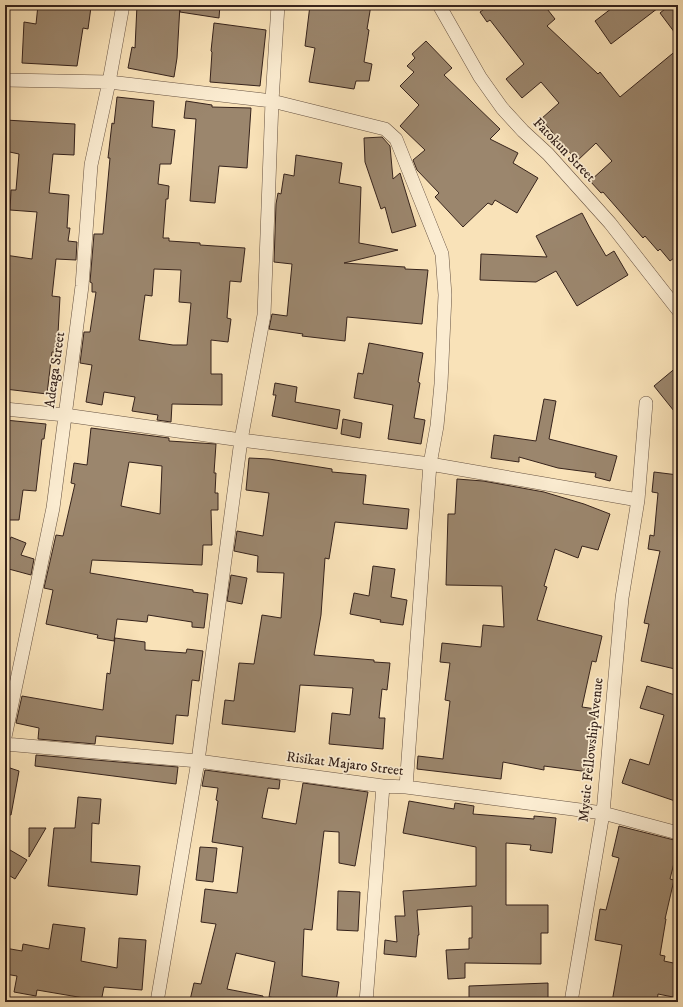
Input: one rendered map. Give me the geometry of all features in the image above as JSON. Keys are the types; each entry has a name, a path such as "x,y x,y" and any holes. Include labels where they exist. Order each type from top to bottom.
{"street":[{"name":"Adeaga Street","path":"5,737 53,508 82,286 91,165 109,82 123,5"},
{"path":"157,1002 198,761 241,440 264,315 272,101 278,5"},
{"name":"Fatokun Street","path":"438,5 480,77 502,108 523,131 548,154 610,223 678,310"},
{"path":"5,80 109,82 272,101 386,129 396,139 442,254 445,295 441,384 437,426 430,464 406,787"},
{"name":"Mystic Fellowship Avenue","path":"571,1002 603,813 622,598 638,500 646,403"},
{"path":"5,409 65,415 241,440 430,464 638,500"},
{"name":"Risikat Majaro Street","path":"5,744 198,761 383,786 406,787 603,813 678,833"},
{"path":"366,1002 383,786"}],"building":[{"path":"38,5 78,5 91,7 88,29 83,28 77,66 22,63 24,22 36,24"},
{"path":"137,5 180,5 177,58 174,77 128,68 132,47 135,48"},
{"path":"180,5 220,5 219,18 180,12"},
{"path":"310,5 371,5 364,62 372,64 369,81 356,81 354,89 309,82 315,48 305,46"},
{"path":"490,5 544,5 555,19 547,26 598,74 600,72 620,97 678,49 678,255 670,261 660,249 658,251 645,236 643,238 603,192 601,193 590,181 612,161 596,143 577,161 541,119 559,103 541,82 522,98 506,79 524,64 490,20 487,22 480,12"},
{"path":"616,5 662,5 611,44 595,21"},
{"path":"670,5 678,5 678,37 660,13"},
{"path":"214,23 266,30 260,86 210,82"},
{"path":"426,41 452,68 444,75 500,129 490,139 518,153 513,163 538,178 517,213 495,200 492,205 488,203 463,227 435,197 439,193 417,170 413,160 425,150 400,126 419,105 400,86 414,72 407,66 415,58 412,54"},
{"path":"117,97 154,101 152,127 175,130 171,164 160,164 158,184 169,186 168,199 166,199 163,238 169,238 169,241 200,243 200,245 245,248 241,282 230,281 227,318 231,319 228,342 211,340 211,374 222,374 222,405 172,404 171,422 157,420 158,415 132,411 135,397 104,392 102,405 86,402 92,365 80,363 84,332 90,332 96,292 92,292 92,283 90,282 94,234 103,234 110,158 108,158 112,123 114,124","holes":["154,269 181,270 179,302 191,303 187,345 173,345 139,340 145,295 152,296"]},
{"path":"186,101 212,105 212,107 251,108 247,168 219,166 215,203 190,201 196,119 184,118"},
{"path":"5,120 75,124 74,155 53,154 49,193 69,195 67,228 70,228 68,241 77,242 76,260 56,259 52,296 60,297 57,352 52,352 47,394 5,389 5,255 32,259 37,212 10,210 11,190 16,190 19,154 5,151"},
{"path":"382,137 390,146 393,179 400,173 416,226 392,233 385,207 381,209 365,162 364,138"},
{"path":"296,155 342,163 339,183 361,187 359,243 398,250 344,263 428,270 422,324 347,317 345,341 302,336 303,334 269,329 272,314 287,316 292,264 274,262 276,204 278,193 281,194 284,174 294,176"},
{"path":"582,213 606,256 614,251 628,275 577,306 556,271 536,282 480,280 481,254 547,257 536,236"},
{"path":"369,343 423,353 414,418 425,420 421,444 388,439 393,405 354,398 358,373 363,374"},
{"path":"678,366 678,416 654,386"},
{"path":"275,383 297,387 295,402 340,410 337,429 272,416 276,395 273,395"},
{"path":"544,399 556,401 549,439 617,456 610,481 595,477 596,473 558,468 519,457 519,462 491,458 494,435 536,441"},
{"path":"343,419 362,423 360,438 341,434"},
{"path":"5,420 46,424 44,439 42,439 36,491 23,490 19,520 5,520"},
{"path":"91,428 169,438 169,441 216,444 214,473 216,473 215,493 218,493 218,510 211,510 212,545 203,545 202,565 92,560 90,573 193,590 193,592 208,594 204,628 192,627 192,622 148,615 147,622 117,619 114,641 97,638 98,635 46,624 53,590 44,588 56,535 63,536 75,484 71,483 74,463 87,465","holes":["129,462 162,466 160,514 121,506"]},
{"path":"249,458 269,459 332,469 332,472 366,475 363,504 409,509 407,529 335,522 329,559 325,558 321,615 314,655 374,660 374,662 390,663 387,690 382,689 379,718 385,718 383,749 329,744 332,713 350,715 353,688 300,685 295,732 222,724 225,700 234,701 239,663 254,664 262,615 281,618 284,573 257,572 258,556 234,551 237,531 263,536 269,493 246,490"},
{"path":"654,472 678,475 678,658 675,669 641,661 649,624 644,623 660,551 648,549 650,535 654,536 658,493 652,492"},
{"path":"457,479 483,481 544,492 584,504 610,514 598,550 582,546 578,558 555,549 544,586 547,587 537,620 602,636 596,662 592,661 582,707 596,709 589,772 544,766 544,770 503,762 501,779 417,769 418,756 443,759 450,701 445,700 450,663 440,662 442,643 481,647 483,625 504,627 502,586 446,585 448,514 455,514"},
{"path":"11,537 26,543 21,555 34,559 31,575 5,568 5,553"},
{"path":"373,566 395,569 391,597 407,600 403,625 380,622 381,620 350,614 354,593 369,596"},
{"path":"231,575 247,578 242,604 227,601"},
{"path":"115,638 145,642 145,650 186,653 187,649 203,651 199,681 192,680 188,716 176,715 173,744 96,736 95,744 38,739 39,728 16,723 22,696 103,710 107,673 110,674"},
{"path":"647,686 678,696 678,802 622,783 630,759 649,765 664,715 640,708"},
{"path":"36,755 178,767 176,784 35,766"},
{"path":"7,767 19,771 11,815 5,814 5,774"},
{"path":"205,770 280,780 279,789 268,788 262,818 296,824 303,783 368,792 355,866 339,863 339,832 324,831 312,930 304,929 302,976 339,982 336,1002 301,1002 269,997 275,962 236,953 227,989 263,996 263,1002 200,1002 190,1000 194,983 201,984 216,924 201,922 205,889 237,893 243,847 212,842 218,801 216,800 218,788 202,786"},
{"path":"78,797 101,799 99,824 92,823 91,862 140,866 137,895 48,886 54,828 75,828"},
{"path":"409,801 454,809 455,803 474,806 473,814 534,819 534,816 556,818 552,853 530,850 531,845 506,843 506,905 548,905 548,933 541,933 541,964 465,963 465,978 448,979 446,950 469,949 469,938 472,938 472,906 417,910 419,935 416,957 384,954 385,940 397,942 395,916 405,916 403,891 476,886 476,847 403,833"},
{"path":"619,826 678,841 678,847 670,879 674,880 665,919 660,955 665,956 664,961 678,964 678,998 658,994 657,1002 612,1002 622,945 595,940 600,909 606,910 619,858 612,856"},
{"path":"29,828 46,828 29,857"},
{"path":"5,847 27,860 15,879 5,873"},
{"path":"200,847 217,848 213,882 196,880"},
{"path":"338,891 360,892 358,931 337,930"},
{"path":"53,924 85,928 81,961 117,968 119,938 146,940 142,990 104,987 101,1002 37,990 36,996 14,992 17,976 5,974 5,948 22,951 23,944 49,949"},
{"path":"548,983 548,1002 469,1002 469,986"}]}
